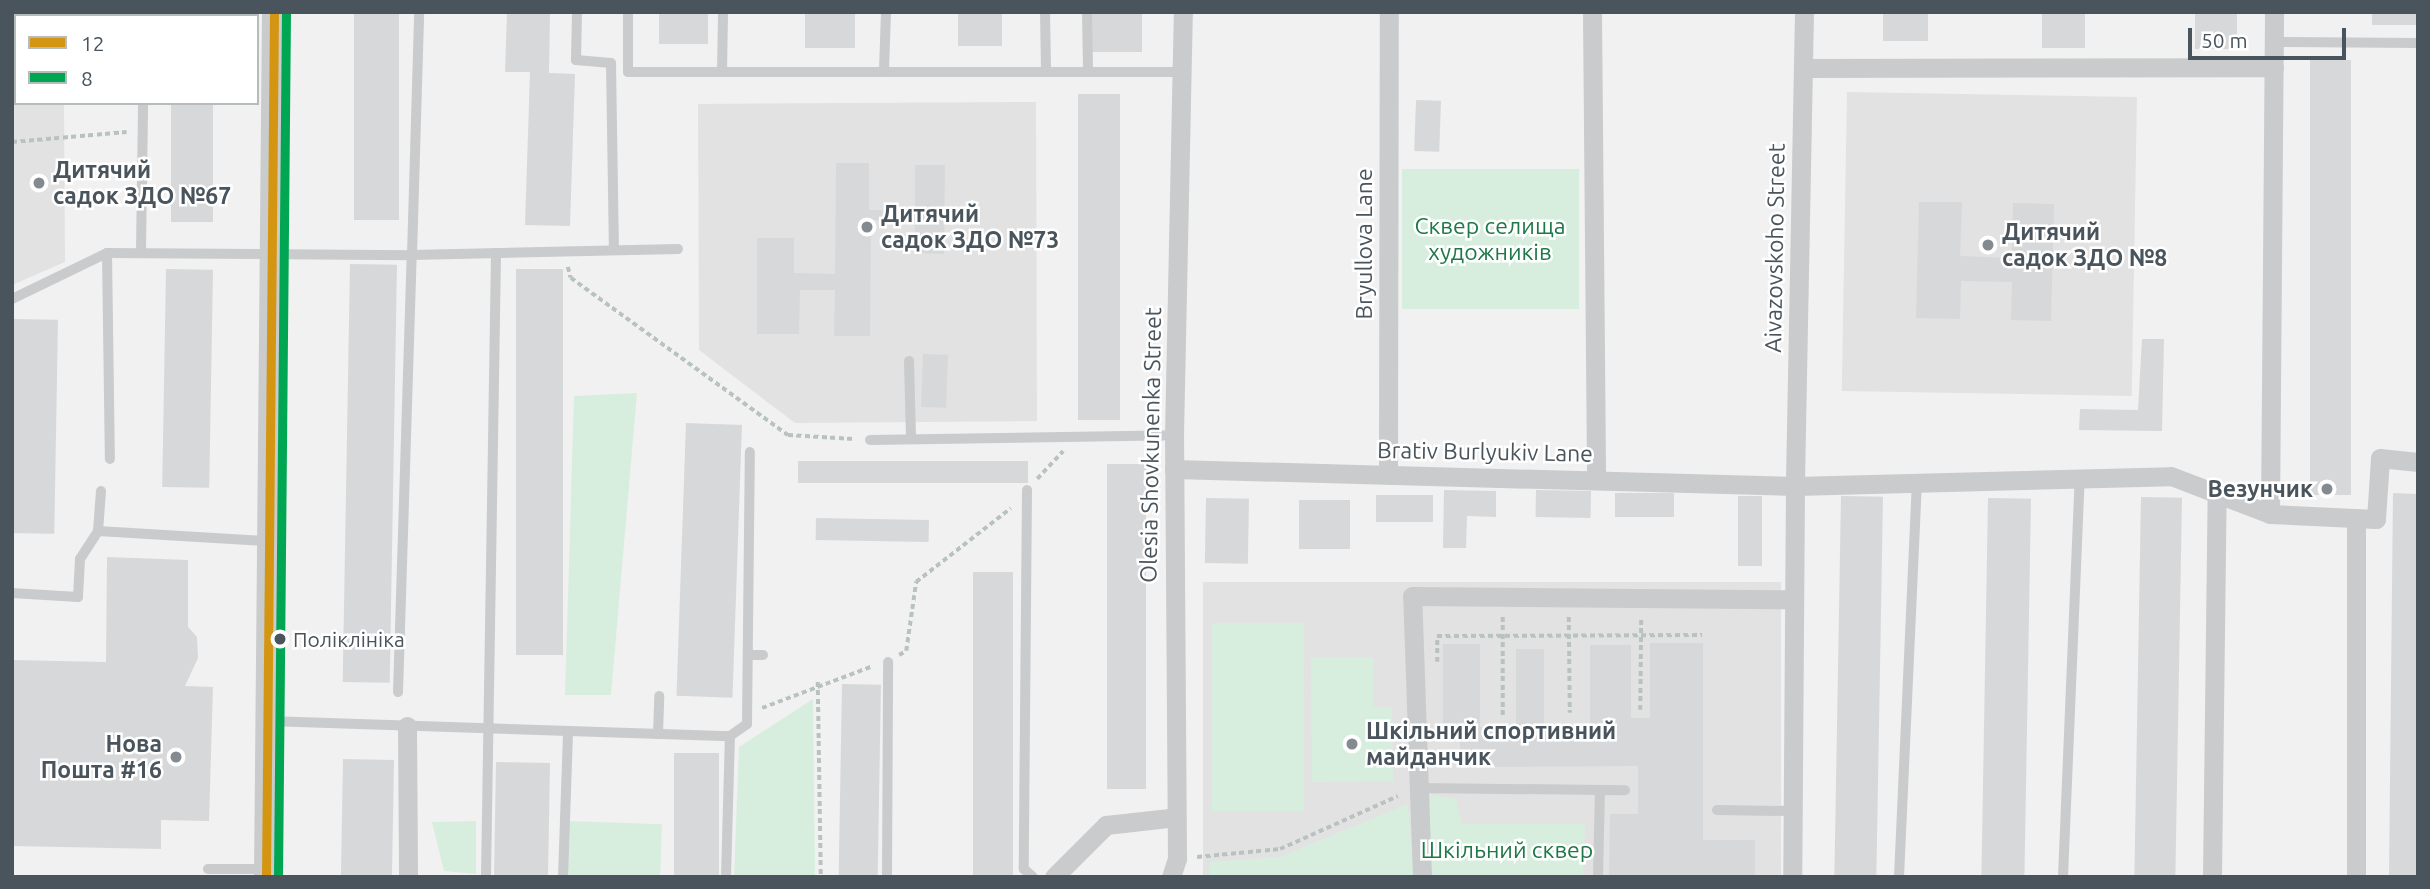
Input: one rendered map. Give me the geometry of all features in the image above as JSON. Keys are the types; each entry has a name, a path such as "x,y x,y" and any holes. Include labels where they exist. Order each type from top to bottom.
{"street":[{"path":"266,873 274,12"},
{"name":"Olesia Shovkunenka Street","path":"1174,868 1177,817 1174,435 1184,72 1183,12"},
{"name":"Bryullova Lane","path":"1388,475 1389,12"},
{"path":"1592,12 1595,478"},
{"name":"Aivazovskoho Street","path":"1792,877 1793,599 1804,12"},
{"path":"2270,514 2274,12"},
{"path":"1803,68 2274,66"},
{"path":"1795,486 2171,475 2270,514 2376,519 2380,458 2418,462"},
{"name":"Brativ Burlyukiv Lane","path":"1174,469 1595,478 1795,486"},
{"path":"2212,877 2217,493"},
{"path":"2356,518 2356,877"},
{"path":"1422,877 1416,788 1412,597 1793,599"},
{"path":"407,726 408,877"},
{"path":"1055,877 1106,825 1177,817"}],"lane":[{"path":"398,692 419,12"},
{"path":"578,12 576,60 611,63 614,250"},
{"path":"628,12 628,72 1184,72"},
{"path":"722,72 723,12"},
{"path":"884,70 886,12"},
{"path":"1045,12 1046,72"},
{"path":"1087,12 1088,72"},
{"path":"2274,42 2418,43"},
{"path":"141,252 143,105"},
{"path":"12,299 107,253 272,251 412,255 678,248"},
{"path":"107,253 110,459"},
{"path":"486,877 496,253"},
{"path":"909,361 911,439"},
{"path":"870,440 1174,435"},
{"path":"267,721 730,736 747,724 748,715 750,452"},
{"path":"2063,877 2080,478"},
{"path":"1899,877 1917,483"},
{"path":"1027,490 1024,869 1033,877"},
{"path":"12,593 78,597 80,559 98,531 101,491"},
{"path":"98,531 268,541"},
{"path":"749,655 763,655"},
{"path":"887,877 888,662"},
{"path":"658,734 659,696"},
{"path":"563,877 568,731"},
{"path":"726,877 730,736"},
{"path":"1416,788 1625,790"},
{"path":"1598,877 1600,790"},
{"path":"1717,810 1792,811"},
{"path":"208,869 266,873"}],"path":[{"path":"12,142 143,131"},
{"path":"564,251 572,278 788,435 870,440"},
{"path":"748,715 818,682 888,662 906,651 916,582 1027,490 1076,436"},
{"path":"1570,635 1570,713"},
{"path":"1640,635 1640,710"},
{"path":"1437,636 1702,635"},
{"path":"1503,636 1503,716"},
{"path":"818,682 821,877"},
{"path":"1174,868 1280,849 1416,788"}],"shaded area":[{"name":"Дитячий садок ЗДО №67","path":"12,25 14,105 64,105 65,262 12,285"},
{"name":"Дитячий садок ЗДО №8","path":"1847,92 2137,97 2132,396 1842,391"},
{"name":"Дитячий садок ЗДО №73","path":"1036,102 1037,421 795,423 699,350 698,104"},
{"path":"1203,582 1781,582 1781,877 1203,877"}],"green space":[{"name":"Сквер селища художників","path":"1402,169 1579,169 1579,309 1402,309"},
{"path":"637,393 611,695 565,695 574,396"},
{"path":"1212,623 1304,623 1304,811 1212,811"},
{"name":"Шкільний спортивний майданчик","path":"1373,657 1373,707 1392,707 1393,781 1312,782 1311,658"},
{"path":"813,699 815,877 734,877 739,747"},
{"name":"Шкільний сквер","path":"1425,794 1456,799 1462,824 1585,824 1583,877 1433,877"},
{"path":"1408,804 1414,877 1210,877 1210,862 1280,857"},
{"path":"476,821 476,874 444,871 432,822"},
{"path":"569,821 662,824 660,877 567,877"}],"building":[{"path":"172,12 214,12 214,14"},
{"path":"354,12 399,12 399,220 354,220"},
{"path":"507,12 550,12 549,73 575,74 570,226 525,225 530,72 505,72"},
{"path":"659,12 708,12 708,44 659,44"},
{"path":"805,12 855,12 855,48 805,48"},
{"path":"958,12 1002,12 1002,46 958,46"},
{"path":"1092,12 1142,12 1142,52 1092,52"},
{"path":"1883,12 1928,12 1928,41 1883,41"},
{"path":"2042,12 2085,12 2085,48 2042,48"},
{"path":"2195,12 2237,12 2237,49 2195,49"},
{"path":"2372,12 2418,12 2418,25 2372,25"},
{"path":"2310,60 2351,60 2351,495 2310,495"},
{"path":"1078,94 1120,94 1120,420 1078,420"},
{"path":"1416,100 1441,101 1439,152 1414,151"},
{"path":"171,105 213,105 213,222 171,222"},
{"path":"836,163 869,163 869,210 915,210 915,165 945,165 944,254 915,253 915,221 871,220 870,336 834,336 835,290 800,290 799,334 757,334 757,238 794,238 794,273 835,274"},
{"path":"1919,202 1962,202 1960,256 2012,258 2013,203 2054,204 2051,321 2011,320 2012,282 1961,281 1960,319 1916,318"},
{"path":"350,264 397,265 390,683 343,682"},
{"path":"166,269 213,270 209,488 162,487"},
{"path":"516,269 563,269 563,655 516,655"},
{"path":"12,319 58,320 54,534 12,533"},
{"path":"2142,339 2164,339 2162,431 2079,430 2080,409 2138,410"},
{"path":"923,354 948,355 946,408 921,407"},
{"path":"686,423 742,425 732,698 676,696"},
{"path":"798,461 1028,461 1028,483 798,483"},
{"path":"1107,464 1146,464 1146,789 1107,789"},
{"path":"1444,490 1496,491 1496,517 1467,516 1466,548 1443,548"},
{"path":"1536,490 1591,491 1591,518 1536,517"},
{"path":"1615,493 1674,493 1674,517 1615,517"},
{"path":"2393,493 2418,494 2418,877 2389,877"},
{"path":"1376,495 1433,495 1433,522 1376,522"},
{"path":"1738,496 1762,496 1762,566 1738,566"},
{"path":"1841,496 1883,497 1876,877 1834,877"},
{"path":"2141,497 2182,498 2175,877 2134,877"},
{"path":"1206,498 1249,499 1248,564 1205,563"},
{"path":"1988,498 2031,499 2024,877 1981,877"},
{"path":"1299,500 1350,500 1350,549 1299,549"},
{"path":"816,518 929,520 929,542 816,540"},
{"path":"107,557 188,560 188,627 197,637 198,658 185,686 213,687 209,821 161,820 161,849 12,846 12,660 106,662"},
{"path":"973,572 1013,572 1013,877 973,877"},
{"path":"1650,643 1703,643 1703,840 1755,840 1755,877 1609,877 1610,814 1638,814 1638,766 1460,767 1460,729 1443,729 1443,644 1480,644 1480,727 1516,727 1516,649 1544,649 1544,729 1590,728 1590,645 1631,645 1631,718 1650,718"},
{"path":"842,684 881,685 878,877 839,877"},
{"path":"674,753 719,753 719,877 674,877"},
{"path":"343,759 394,760 392,877 341,877"},
{"path":"496,762 550,763 548,877 494,877"}],"transit line":[{"name":"12","path":"266,877 274,12"},
{"name":"8","path":"278,877 286,12"}],"place":[{"name":"Дитячий садок ЗДО №67","path":"39,183"},
{"name":"Дитячий садок ЗДО №73","path":"867,227"},
{"name":"Дитячий садок ЗДО №8","path":"1988,245"},
{"name":"Везунчик","path":"2327,489"},
{"name":"Поліклініка","path":"280,639"},
{"name":"Шкільний спортивний майданчик","path":"1352,744"},
{"name":"Нова Пошта #16","path":"176,757"}]}
